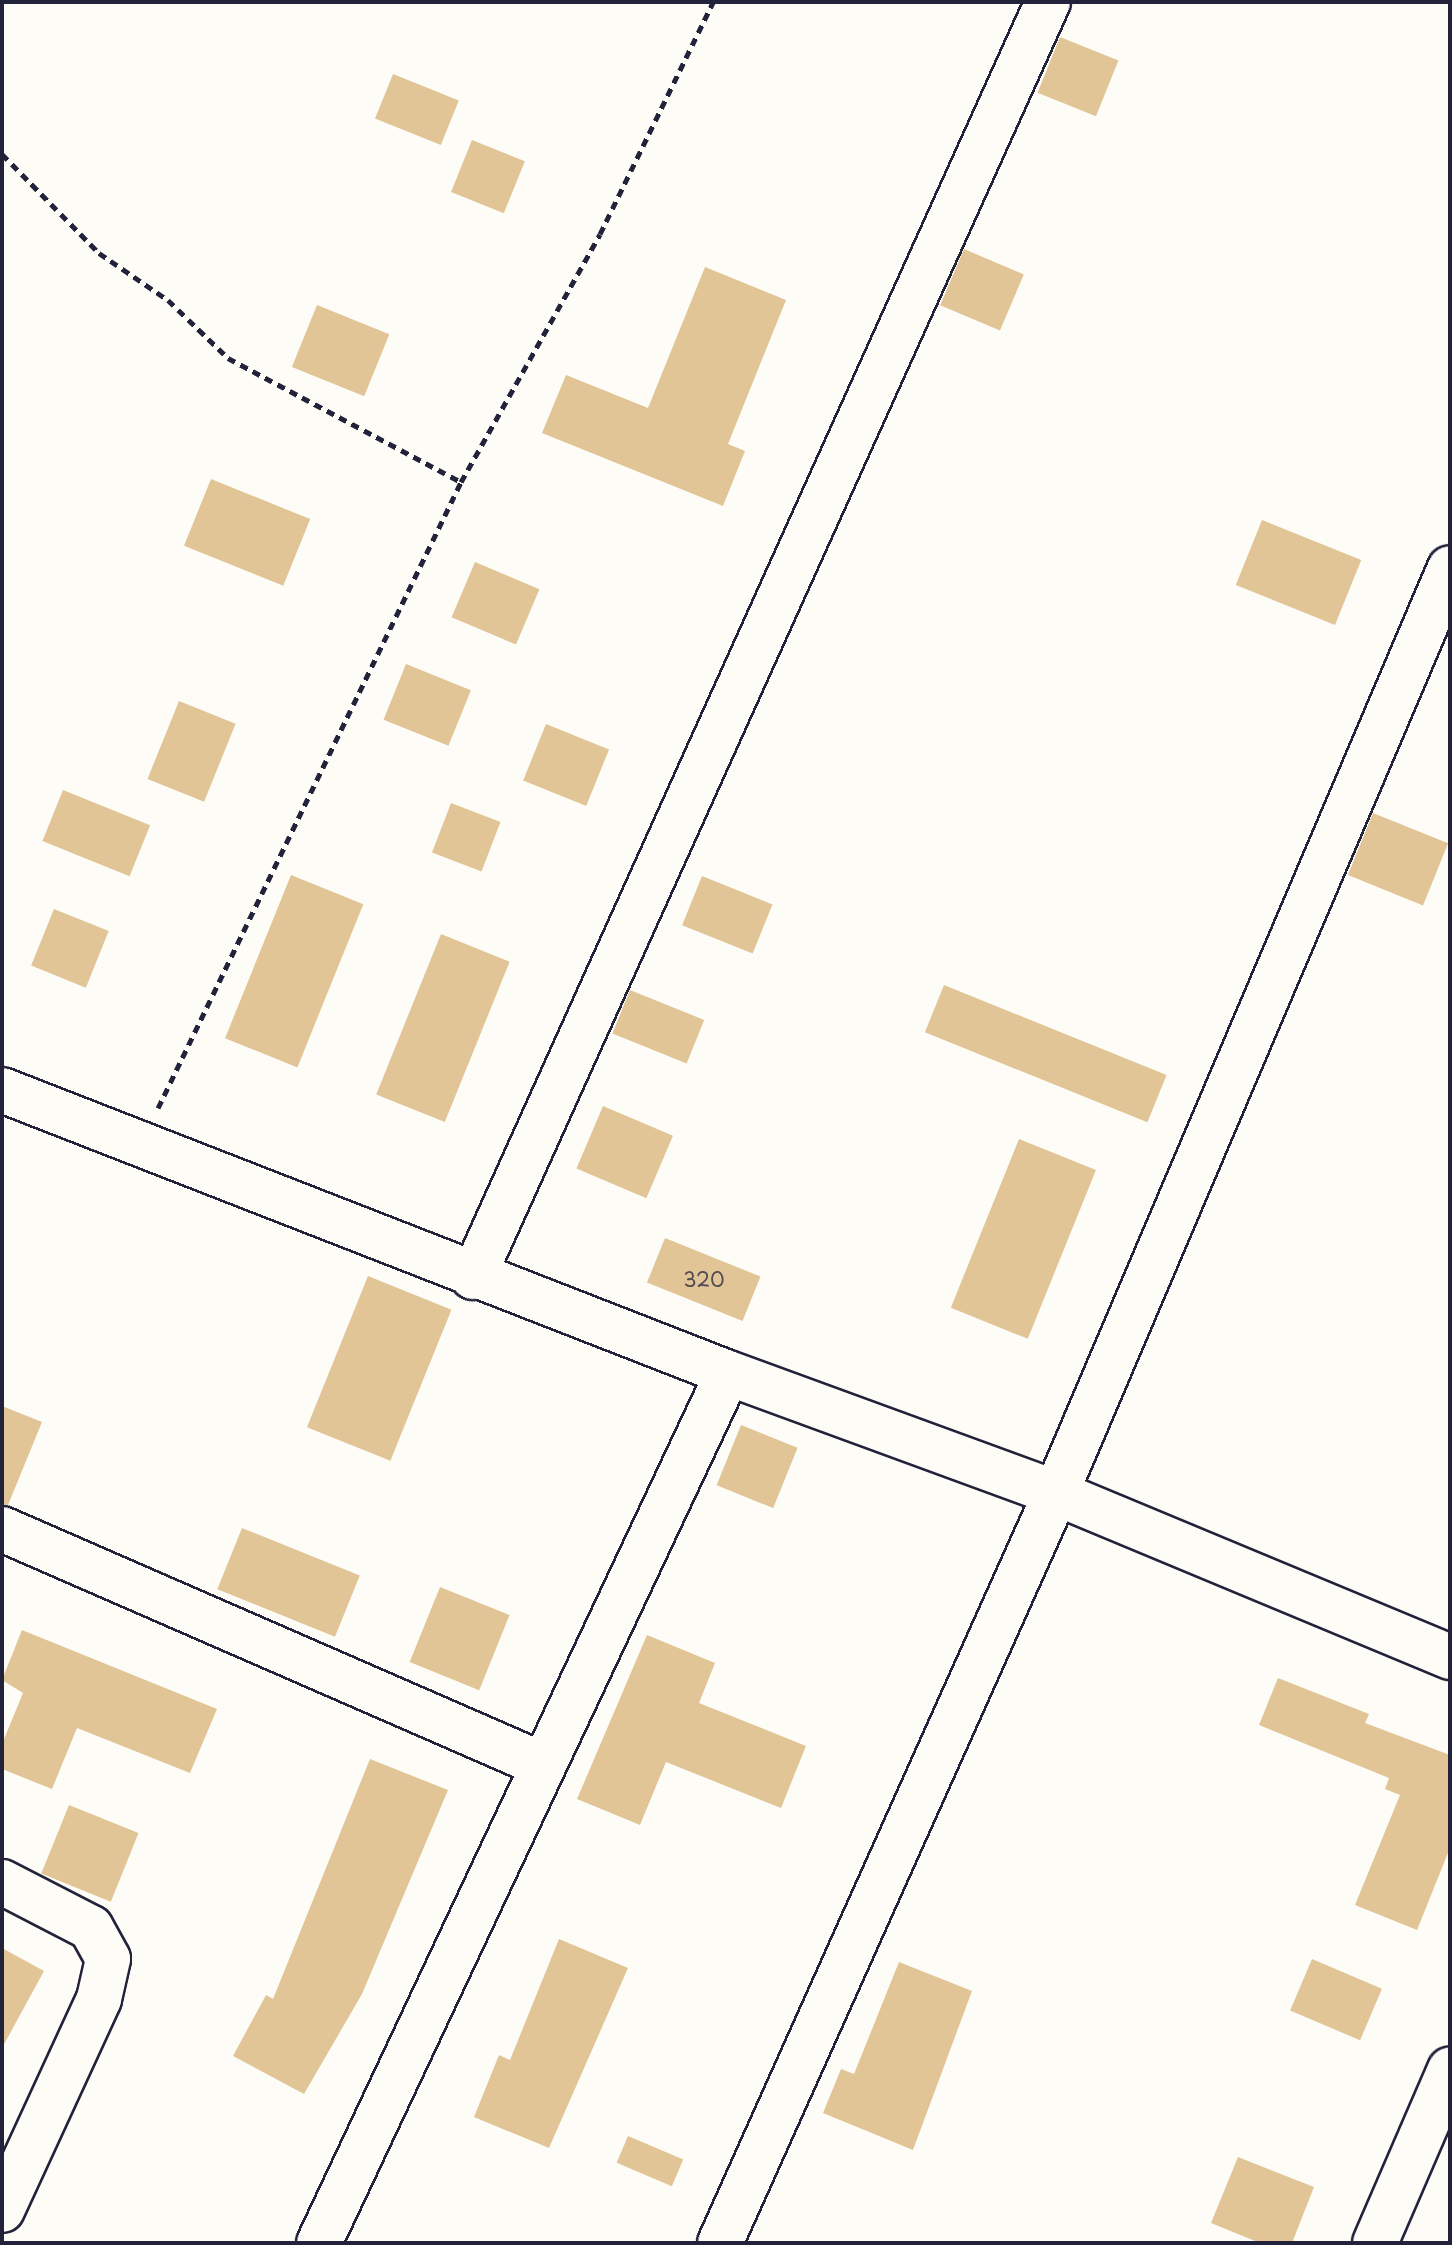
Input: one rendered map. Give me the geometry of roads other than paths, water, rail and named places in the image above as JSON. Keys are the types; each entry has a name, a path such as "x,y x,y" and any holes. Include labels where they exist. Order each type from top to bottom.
{"street":[{"path":"473,1277 1048,2"},
{"path":"720,2243 1056,1493 1450,568"},
{"path":"2,1090 473,1277 1056,1493 1450,1657"},
{"path":"319,2243 728,1373"},
{"path":"2,1529 543,1765"},
{"path":"2,1882 91,1928 108,1959 99,1999 2,2210"},
{"path":"1375,2243 1450,2070"}]}
